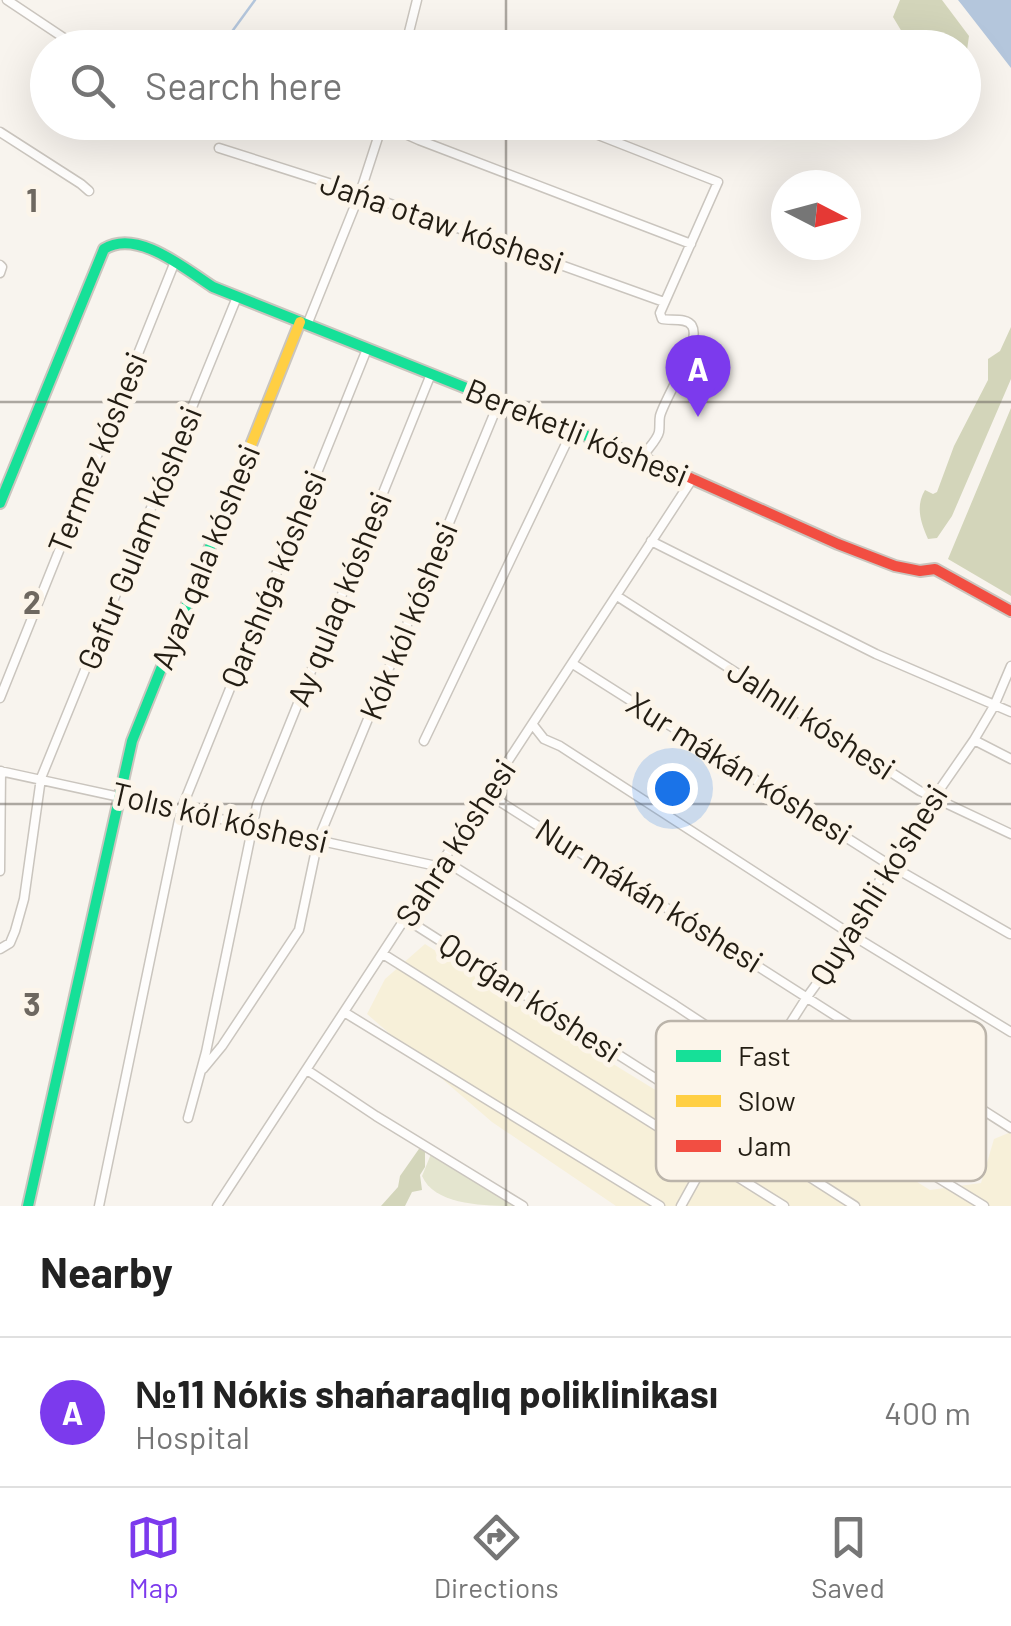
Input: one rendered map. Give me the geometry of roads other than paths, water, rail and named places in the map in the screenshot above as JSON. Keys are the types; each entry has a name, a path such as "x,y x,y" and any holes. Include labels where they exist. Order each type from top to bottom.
{"street":[{"path":"6,0 52,30"},
{"path":"410,30 417,0"},
{"path":"0,132 88,191"},
{"path":"304,324 360,192 377,140"},
{"name":"Jańa otaw kóshesi","path":"426,140 691,244"},
{"path":"611,140 718,182 664,302"},
{"name":"Jańa otaw kóshesi","path":"219,148 360,192 664,302 662,319 684,320 692,325 692,345 660,418 658,436 641,459"},
{"name":"Bereketli kóshesi","path":"0,504 104,249 115,242 144,246 213,287 693,478 838,544 895,566 920,571 935,569 1011,611"},
{"name":"Termez kóshesi","path":"0,698 174,264"},
{"name":"Gafur Gulam kóshesi","path":"0,949 10,942 24,900 41,778 237,297"},
{"name":"Ayaz qala kóshesi","path":"28,1206 132,741 304,324"},
{"name":"Qarshıǵa kóshesi","path":"99,1206 181,810 367,349"},
{"name":"Ay qulaq kóshesi","path":"188,1118 257,805 431,374"},
{"name":"Kók kól kóshesi","path":"200,1072 222,1046 299,930 318,840 499,402"},
{"path":"424,741 573,429"},
{"name":"Sahra kóshesi","path":"217,1206 693,478"},
{"path":"652,541 876,654 1011,712"},
{"name":"Jalnılı kóshesi","path":"616,596 920,790 1011,834"},
{"name":"Xur mákán kóshesi","path":"573,664 888,864 1010,934"},
{"name":"Quyashli ko'shesi","path":"793,1021 852,935 888,864 974,740 1011,666"},
{"path":"533,725 544,739 1011,1032"},
{"path":"974,740 1011,760"},
{"path":"0,871 1,771"},
{"name":"Tolıs kól kóshesi","path":"1,771 442,864 696,1021"},
{"name":"Nur mákán kóshesi","path":"488,794 845,1021"},
{"name":"Qorǵan kóshesi","path":"406,919 656,1079"},
{"path":"383,954 656,1124"},
{"path":"344,1012 660,1206"},
{"path":"307,1070 523,1206"},
{"name":"Nur mákán kóshesi","path":"986,1112 1011,1128"},
{"name":"Quyashli ko'shesi","path":"681,1206 694,1181"},
{"path":"746,1181 784,1206"},
{"name":"Qorǵan kóshesi","path":"816,1181 855,1206"},
{"name":"Tolıs kól kóshesi","path":"945,1181 984,1206"}],"water":[{"path":"958,0 1011,0 1011,68 962,5"}],"waterway":[{"path":"233,30 255,0"}],"place":[{"name":"№11 Nókis shańaraqlıq poliklinikası","path":"698,417"}]}
